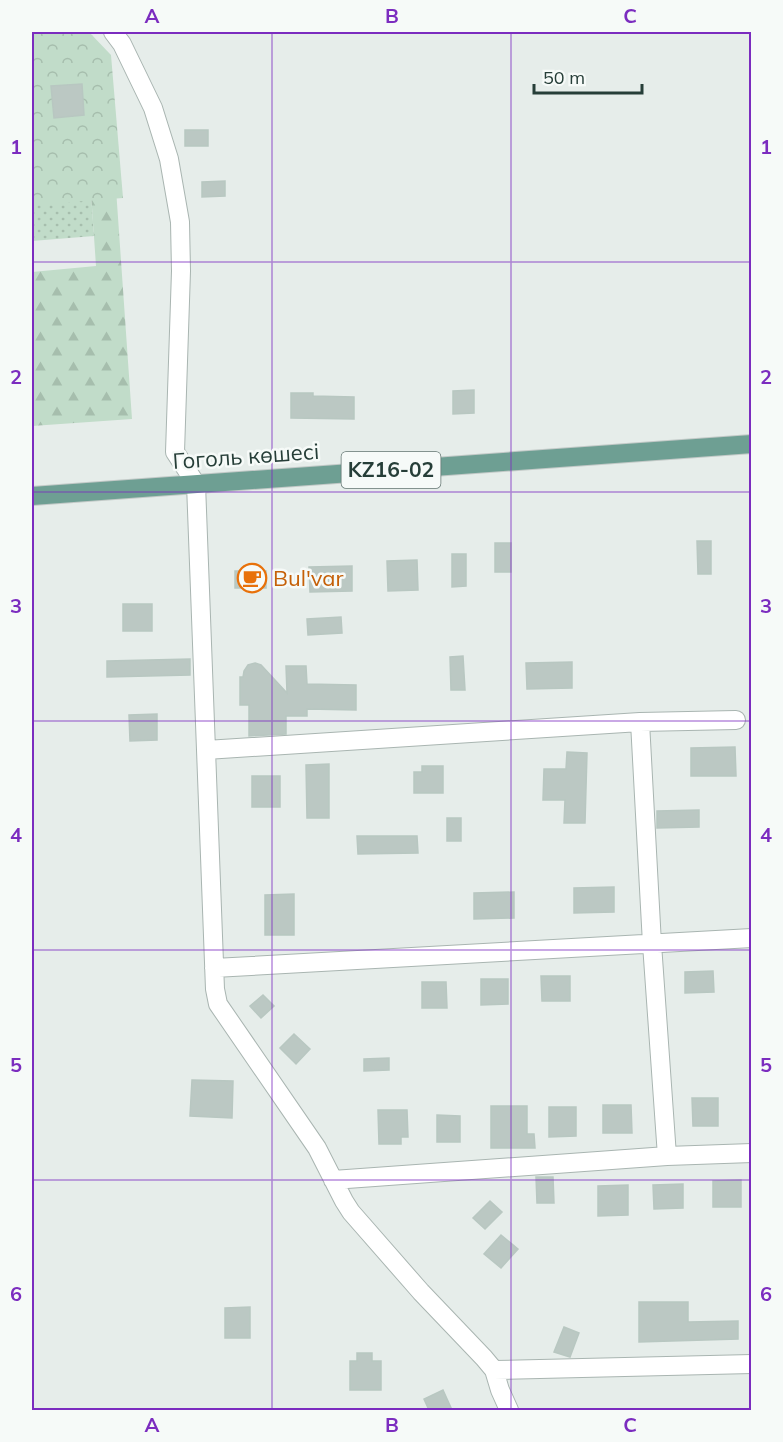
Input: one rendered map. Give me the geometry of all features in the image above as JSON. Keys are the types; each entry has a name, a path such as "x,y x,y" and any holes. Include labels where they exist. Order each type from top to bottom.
{"main road":[{"name":"Гоголь көшесі","path":"32,496 752,444"}],"street":[{"path":"113,32 122,44 153,108 169,159 180,222 181,271 175,452 196,484 214,989 218,1004 317,1148 351,1212 494,1370 509,1410"},
{"path":"206,750 640,722 736,720"},
{"path":"640,722 652,944 667,1156"},
{"path":"214,968 752,938"},
{"path":"333,1180 667,1156 752,1153"},
{"path":"494,1370 752,1364"}],"green space":[{"path":"32,32 89,32 111,55 123,198 32,205"},
{"path":"107,59 132,419 32,426 32,272 96,266 82,61"},
{"path":"86,125 94,236 32,241 32,129"}],"building":[{"path":"82,84 84,115 54,118 51,86"},
{"path":"185,130 208,130 208,146 185,146"},
{"path":"225,181 225,196 202,197 202,182"},
{"path":"474,390 474,413 453,414 453,391"},
{"path":"291,393 354,397 354,419 291,418"},
{"path":"697,541 711,541 711,574 698,574"},
{"path":"495,543 511,543 511,572 495,572"},
{"path":"452,554 466,554 466,586 452,587"},
{"path":"417,560 418,590 388,591 387,561"},
{"path":"352,566 352,591 310,592 309,567"},
{"path":"235,571 266,571 266,588 235,588"},
{"path":"123,604 152,604 152,631 123,631"},
{"path":"341,617 342,633 308,635 307,619"},
{"path":"463,656 465,690 451,690 450,657"},
{"path":"190,659 190,675 107,677 107,661"},
{"path":"572,662 572,688 527,689 526,663"},
{"path":"255,663 261,665 287,693 286,666 306,666 307,684 356,685 356,710 307,709 307,716 286,716 286,734 249,736 249,705 240,705 240,677 243,677 248,665"},
{"path":"157,714 157,740 130,741 129,715"},
{"path":"735,747 736,776 691,776 691,748"},
{"path":"567,752 587,753 585,823 564,823 565,800 543,800 544,769 566,769"},
{"path":"329,764 329,818 307,818 306,765"},
{"path":"422,766 443,766 443,793 414,793 414,772 422,772"},
{"path":"252,776 280,776 280,807 252,807"},
{"path":"699,810 699,827 657,828 657,811"},
{"path":"447,818 461,818 461,841 447,841"},
{"path":"357,836 417,836 418,853 358,854"},
{"path":"614,887 614,912 574,913 574,888"},
{"path":"514,892 514,918 474,919 474,893"},
{"path":"294,894 294,935 265,935 265,895"},
{"path":"713,971 714,992 685,993 685,972"},
{"path":"541,976 570,976 570,1001 542,1001"},
{"path":"481,979 508,979 508,1004 481,1005"},
{"path":"422,982 446,982 447,1008 422,1008"},
{"path":"263,995 274,1006 261,1018 250,1006"},
{"path":"294,1034 310,1049 296,1064 280,1048"},
{"path":"389,1058 389,1070 364,1071 364,1059"},
{"path":"192,1080 233,1081 232,1118 190,1116"},
{"path":"692,1098 718,1098 718,1126 693,1126"},
{"path":"603,1105 631,1105 632,1133 603,1133"},
{"path":"491,1106 527,1106 527,1134 534,1134 535,1148 491,1148"},
{"path":"549,1107 576,1107 576,1136 549,1137"},
{"path":"378,1110 407,1110 408,1137 401,1137 401,1144 379,1144"},
{"path":"437,1115 460,1116 460,1142 437,1142"},
{"path":"536,1177 553,1177 554,1203 537,1203"},
{"path":"741,1180 741,1207 713,1207 713,1181"},
{"path":"683,1184 683,1208 654,1209 653,1185"},
{"path":"628,1185 628,1215 598,1216 598,1186"},
{"path":"490,1201 502,1212 485,1229 473,1218"},
{"path":"501,1235 518,1249 501,1268 484,1254"},
{"path":"639,1302 688,1302 688,1322 738,1321 738,1339 639,1342"},
{"path":"250,1307 250,1338 225,1338 225,1308"},
{"path":"564,1327 579,1333 570,1357 554,1352"},
{"path":"357,1353 372,1353 372,1361 381,1361 381,1390 350,1390 350,1361 357,1361"},
{"path":"443,1390 452,1410 429,1410 424,1399"}],"place":[{"name":"Bul'var","path":"252,578"}]}
